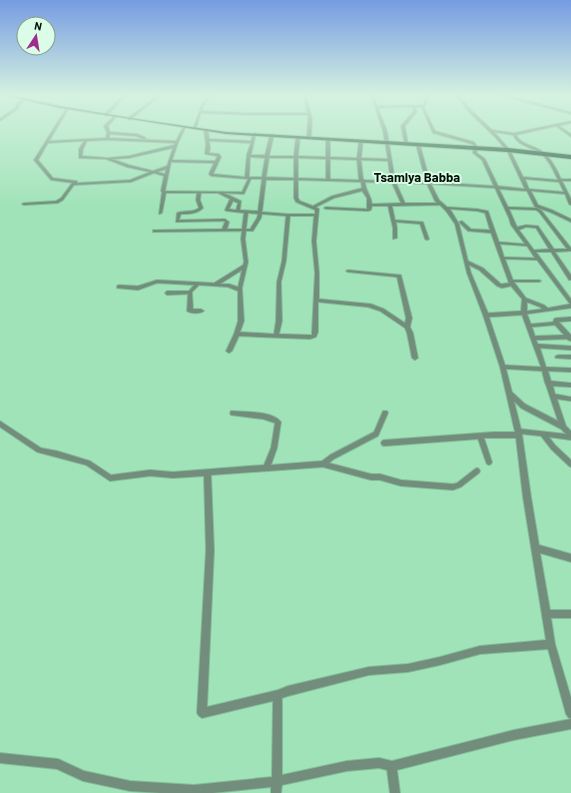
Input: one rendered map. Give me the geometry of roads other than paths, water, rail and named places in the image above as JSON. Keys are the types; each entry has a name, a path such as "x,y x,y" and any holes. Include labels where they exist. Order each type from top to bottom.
{"main road":[{"path":"231,132 272,136 507,150 571,157"}],"street":[{"path":"54,132 36,158 38,163 52,179 82,183"},
{"path":"160,213 170,160 182,132"},
{"path":"206,132 209,146 207,154 218,155 211,174 212,175 248,178 428,182 566,193"},
{"path":"309,132 309,138"},
{"path":"385,132 393,181 404,205"},
{"path":"404,132 406,144"},
{"path":"434,132 473,143 476,149 475,153 482,158 513,225 571,304 547,310 524,313 486,315"},
{"path":"493,132 507,150 536,206 551,210 571,221"},
{"path":"498,132 504,134 523,132"},
{"path":"107,138 108,133 137,135 143,136 146,139"},
{"path":"164,192 243,193 248,178 249,156 255,134"},
{"path":"514,134 517,141 542,153 560,180 571,204"},
{"path":"155,230 252,230 258,222 267,156 272,136"},
{"path":"237,334 301,337 314,336 317,317 317,273 314,241 317,209 297,200 296,157 298,137"},
{"path":"48,142 107,138 146,139 177,142"},
{"path":"328,139 328,179"},
{"path":"86,140 81,149 80,156 106,158 129,157 175,146"},
{"path":"208,140 253,142"},
{"path":"326,208 370,209 369,198 364,189 362,180 359,159 361,141"},
{"path":"418,145 428,182 437,201 458,224 474,287 486,315 503,367 519,433 535,548 551,644 567,687 571,714"},
{"path":"249,156 389,160"},
{"path":"106,158 128,166 166,175"},
{"path":"170,160 216,162"},
{"path":"24,204 57,202 62,199 71,185 82,183 131,181 169,166"},
{"path":"522,178 571,180"},
{"path":"314,207 333,197 364,189"},
{"path":"173,230 178,214 197,212 200,210 198,200 199,192"},
{"path":"219,192 240,202 238,211"},
{"path":"232,199 227,210 316,215"},
{"path":"369,205 443,206 486,212 511,282 524,299 542,306 547,310"},
{"path":"390,205 395,228 395,238"},
{"path":"506,208 537,209 570,250"},
{"path":"230,352 241,321 240,290 246,255 243,239 246,212"},
{"path":"276,335 279,321 279,282 284,256 288,214"},
{"path":"177,221 225,220 227,222 224,230"},
{"path":"393,221 422,223 427,239"},
{"path":"461,222 470,230 493,232"},
{"path":"516,229 526,226 537,227 571,279"},
{"path":"498,243 527,245"},
{"path":"533,251 570,250"},
{"path":"503,258 538,259"},
{"path":"468,262 481,269 502,286 511,282 539,281"},
{"path":"215,285 245,266"},
{"path":"348,271 399,276 410,318 407,327"},
{"path":"119,287 138,288 157,281 229,286 240,290"},
{"path":"166,293 190,292 198,284"},
{"path":"190,292 190,311 201,311"},
{"path":"524,299 524,313 563,427"},
{"path":"316,300 369,305 382,310 407,327 410,333 415,358"},
{"path":"529,326 556,323 556,320 571,319"},
{"path":"556,323 570,338"},
{"path":"533,338 570,338"},
{"path":"536,346 571,348"},
{"path":"558,357 571,357"},
{"path":"503,367 571,370"},
{"path":"548,383 571,385"},
{"path":"509,393 523,406 563,427 571,436"},
{"path":"552,396 571,399"},
{"path":"233,413 263,417 276,420 278,422 274,448 266,468"},
{"path":"323,464 332,457 376,434 385,413"},
{"path":"0,424 39,450 88,463 110,478 150,473 173,475 323,464 371,477 380,477 401,483 453,487 459,485 477,471"},
{"path":"384,443 519,433 571,436"},
{"path":"542,434 571,464"},
{"path":"480,436 489,462"},
{"path":"207,472 210,550 202,712 278,695 288,691 369,671 408,668 480,650 551,644"},
{"path":"535,548 571,558"},
{"path":"547,614 571,614"},
{"path":"276,793 278,695"},
{"path":"0,758 58,764 83,776 130,786 194,790 277,781 348,766 379,763 392,766 514,735 571,724"},
{"path":"392,766 395,793"}],"district":[{"name":"Tsamiya Babba","path":"417,177"}]}
